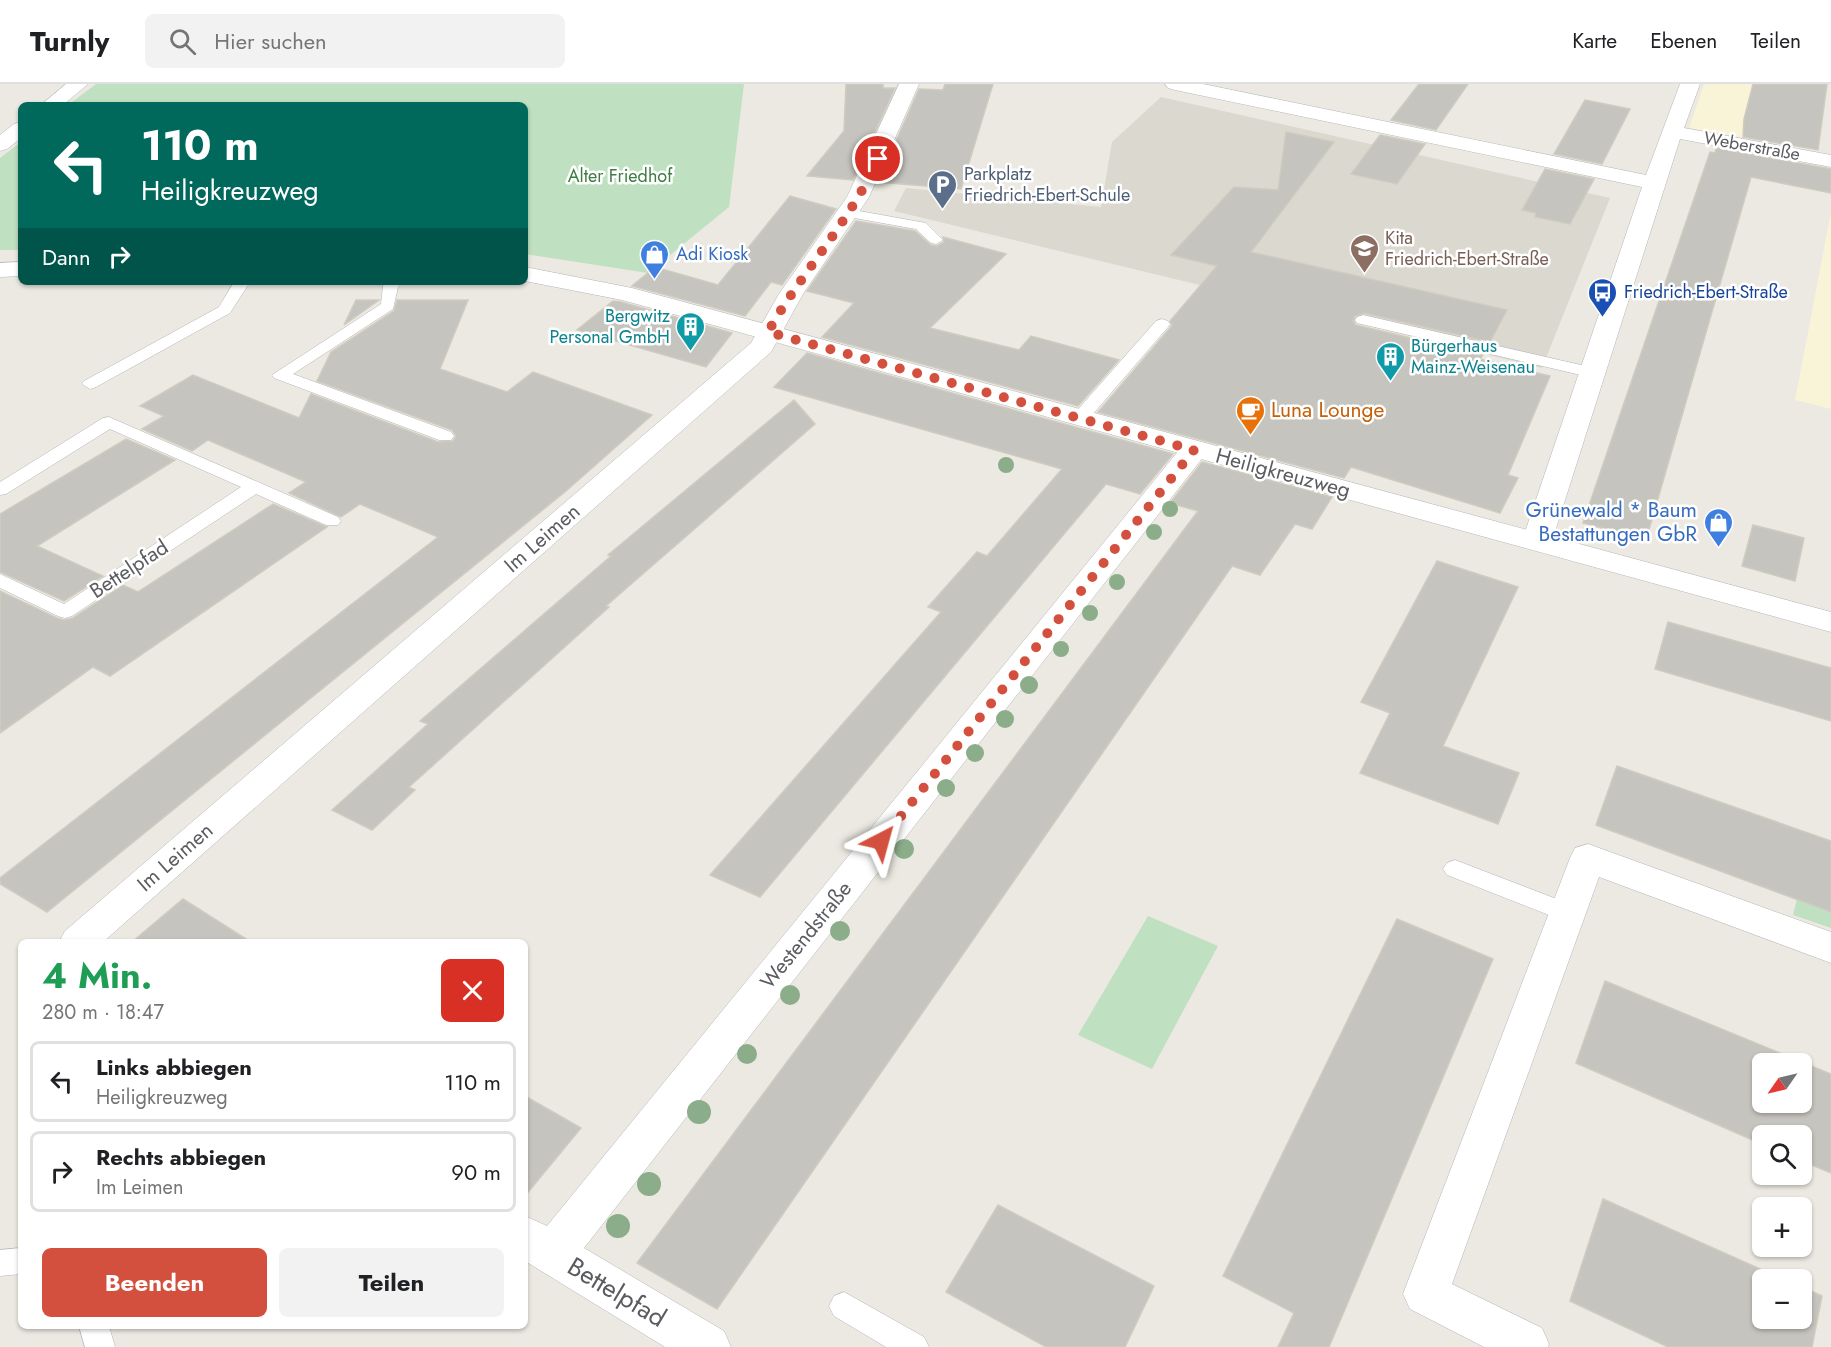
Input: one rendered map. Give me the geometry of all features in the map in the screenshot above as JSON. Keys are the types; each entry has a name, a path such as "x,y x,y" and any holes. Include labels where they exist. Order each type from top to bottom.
{"street":[{"path":"55,102 78,84"},
{"name":"Im Leimen","path":"85,935 762,347 768,332 870,177 909,84"},
{"path":"1175,84 1654,183"},
{"path":"1537,541 1654,183 1690,84"},
{"path":"0,145 18,130"},
{"name":"Weberstraße","path":"1674,132 1831,161"},
{"path":"0,270 18,269"},
{"name":"Heiligkreuzweg","path":"528,275 624,293 1831,622"},
{"name":"Westendstraße","path":"539,1245 1194,450"},
{"path":"1525,1347 1526,1344 1426,1294 1588,858 1831,948"},
{"name":"Bettelpfad","path":"539,1245 708,1347"}],"lane":[{"path":"848,213 921,226 936,240"},
{"path":"90,384 225,310 240,285"},
{"path":"392,285 388,306 280,375 445,436"},
{"path":"1363,320 1593,373"},
{"path":"1080,418 1162,324"},
{"path":"0,490 109,422 332,521"},
{"name":"Bettelpfad","path":"0,580 65,612 254,487"},
{"path":"1455,869 1568,913"},
{"path":"0,1263 18,1261"},
{"path":"844,1306 914,1347"},
{"path":"95,1329 100,1347"}],"shaded area":[{"path":"1704,84 1827,84 1817,151 1689,128"},
{"name":"Kita Friedrich-Ebert-Straße","path":"1161,97 1610,198 1542,368 894,211 906,188 1101,207 1112,142"},
{"path":"1831,212 1831,409 1795,400"}],"green space":[{"name":"Alter Friedhof","path":"96,84 744,84 729,207 648,273 528,254 528,102 72,102"},
{"path":"18,144 18,250 0,250 0,158"},
{"path":"1797,899 1831,912 1831,928 1793,915"},
{"path":"1148,916 1218,946 1152,1069 1078,1035"}],"building":[{"path":"846,84 883,84 883,88 895,88 853,180 807,176 844,131"},
{"path":"945,84 993,84 961,189 878,182 919,89 943,90"},
{"path":"1419,84 1468,84 1436,130 1391,120"},
{"path":"1753,84 1827,84 1818,150 1743,137 1744,119"},
{"path":"1585,100 1630,109 1602,164 1554,154"},
{"path":"1286,132 1334,142 1251,252 1507,310 1490,342 1364,313 1355,316 1353,321 1356,325 1483,355 1480,359 1550,376 1508,475 1518,478 1500,513 1351,467 1344,478 1098,412 1170,328 1172,325 1170,321 1217,266 1171,255 1234,187 1278,190"},
{"path":"1380,135 1425,144 1397,184 1351,174"},
{"path":"1716,148 1831,169 1831,193 1751,177 1646,540 1583,523 1710,152 1715,153"},
{"path":"1545,169 1594,179 1570,224 1535,217 1536,213 1522,210"},
{"path":"790,196 836,209 782,285 771,282 745,316 632,286 655,267 718,285"},
{"path":"856,221 915,231 931,245 937,246 944,242 943,237 1006,254 930,328 1019,350 1031,336 1119,360 1078,406 822,337 854,303 807,291"},
{"path":"356,300 379,300 344,325"},
{"path":"397,300 468,300 440,369 507,392 533,372 652,415 566,491 47,912 0,884 0,878 438,537 360,504 341,517 289,493 306,482 208,440 192,451 142,429 164,416 140,406 193,375 299,418 311,394 438,442 453,441 456,436 452,430 317,381 331,352 394,311"},
{"path":"613,301 732,333 706,367 577,330"},
{"path":"807,353 1173,454 1140,494 1106,484 760,897 710,875 941,612 928,607 977,552 987,556 1062,469 774,387"},
{"path":"794,400 815,424 606,606 609,607 409,787 415,790 372,830 332,810 428,724 420,721 611,556 608,555"},
{"path":"126,439 175,460 37,546 103,576 64,601 0,572 0,514"},
{"path":"1202,462 1332,497 1312,529 1295,524 1260,575 1232,566 717,1309 637,1263 1198,511 1170,503"},
{"path":"273,504 327,527 110,676 93,667 0,733 0,591 57,618 64,620 73,618 123,585 138,592"},
{"path":"1753,525 1804,538 1795,581 1742,566"},
{"path":"1437,561 1518,587 1443,746 1519,773 1498,824 1360,773 1390,713 1361,702"},
{"path":"1668,622 1831,668 1831,721 1655,669"},
{"path":"1617,766 1831,841 1831,912 1596,825"},
{"path":"183,899 246,939 136,939"},
{"path":"1397,919 1493,959 1329,1347 1278,1347 1294,1313 1223,1276"},
{"path":"1605,981 1780,1053 1752,1053 1752,1113 1812,1113 1812,1066 1831,1074 1831,1173 1812,1165 1812,1125 1752,1125 1752,1140 1576,1063"},
{"path":"528,1098 581,1128 528,1192"},
{"path":"1603,1199 1760,1269 1752,1269 1752,1329 1812,1329 1812,1292 1822,1296 1812,1347 1668,1347 1570,1301"},
{"path":"998,1205 1154,1286 1125,1347 1046,1347 946,1292"}],"place":[{"name":"Parkplatz Friedrich-Ebert-Schule","path":"943,210"},
{"name":"Kita Friedrich-Ebert-Straße","path":"1364,274"},
{"name":"Adi Kiosk","path":"655,280"},
{"name":"Friedrich-Ebert-Straße","path":"1603,318"},
{"name":"Bergwitz Personal GmbH","path":"691,352"},
{"name":"Bürgerhaus Mainz-Weisenau","path":"1390,382"},
{"name":"Luna Lounge","path":"1250,436"},
{"name":"Grünewald * Baum Bestattungen GbR","path":"1718,548"}],"route":[{"path":"878,159 848,213 768,332 1194,450 881,841"}]}
